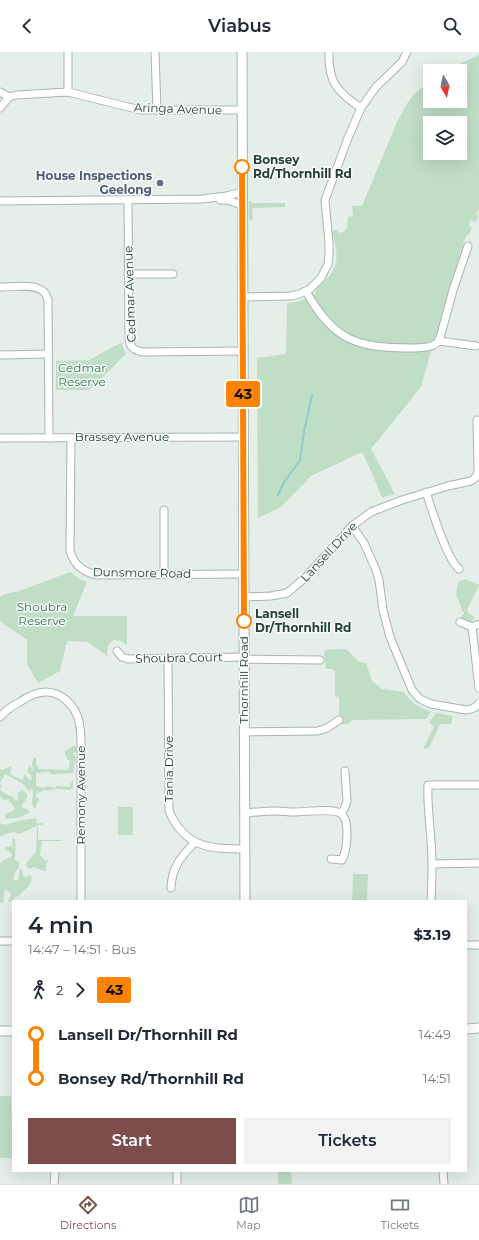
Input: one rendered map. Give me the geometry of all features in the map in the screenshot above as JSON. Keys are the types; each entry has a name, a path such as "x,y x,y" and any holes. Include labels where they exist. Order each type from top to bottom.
{"street":[{"path":"68,52 68,92"},
{"path":"155,52 157,110"},
{"name":"Thornhill Road","path":"242,52 245,900"},
{"path":"329,52 333,82 343,95 361,108"},
{"path":"242,297 290,296 310,289 321,278 328,264 329,244 325,200 348,138 361,108 376,87 402,62 407,52"},
{"path":"0,92 9,97 0,108"},
{"name":"Aringa Avenue","path":"9,97 16,95 68,92 140,110 242,110"},
{"path":"202,199 227,196 242,192"},
{"path":"0,201 202,199 227,200 242,204"},
{"name":"Cedmar Avenue","path":"128,200 129,339 134,350 143,352 243,351"},
{"path":"306,291 316,308 327,322 346,337 359,343 383,347 425,347 435,345 439,341 453,290 468,246"},
{"path":"128,274 173,274"},
{"path":"0,287 29,286 38,288 43,291 48,300 49,438"},
{"path":"439,341 476,346"},
{"path":"0,355 48,354"},
{"path":"477,420 477,481"},
{"name":"Brassey Avenue","path":"0,438 243,437"},
{"name":"Dunsmore Road","path":"71,438 70,550 75,562 83,570 97,575 244,574"},
{"name":"Lansell Drive","path":"244,597 271,596 287,593 295,588 352,526 371,512 426,492 471,481 477,481"},
{"path":"426,492 447,550 454,565 459,569"},
{"path":"164,510 164,574"},
{"path":"352,526 364,543 376,570 379,580 383,610 390,637 412,690 420,699 431,704 461,709 471,709 479,703"},
{"path":"460,622 475,626 479,688"},
{"name":"Shoubra Court","path":"117,650 122,657 128,659 244,658 320,660"},
{"name":"Tania Drive","path":"168,659 169,811 179,830 195,842 220,849 245,849"},
{"name":"Remony Avenue","path":"0,717 11,707 25,698 37,693 46,692 60,696 67,700 73,707 79,721 80,730 81,900"},
{"path":"244,732 318,731 327,728 339,720"},
{"path":"341,814 347,801 345,771"},
{"path":"431,900 432,842 428,785 479,785"},
{"path":"245,813 276,811 323,811 341,814 345,818 347,834 345,860 331,859"},
{"path":"171,888 174,870 177,864 195,842"},
{"path":"432,864 479,864"},
{"path":"0,941 12,941"},
{"path":"467,945 479,945"},
{"path":"467,1029 479,1028"},
{"path":"0,1031 12,1031"},
{"path":"54,1184 55,1172"},
{"path":"177,1172 177,1184"},
{"path":"444,1172 444,1184"}],"green space":[{"path":"479,55 479,209 476,213 478,217 476,222 470,220 469,226 472,227 470,233 466,236 460,255 461,260 456,268 457,270 452,288 449,290 437,339 433,344 421,387 371,449 395,494 382,498 362,452 311,476 281,507 258,518 257,358 286,354 287,303 302,300 316,293 316,290 332,273 336,263 336,250 333,231 337,229 338,233 347,229 348,217 353,216 352,206 362,206 397,122 414,94 423,87 423,108 467,108 467,64 459,64"},
{"path":"249,201 251,201 251,203 285,203 285,207 252,208 253,220 249,220"},
{"name":"Cedmar Reserve","path":"122,342 126,354 89,390 56,390 56,361 89,360"},
{"name":"Shoubra Reserve","path":"70,572 87,582 73,616 127,616 127,645 121,641 114,640 108,647 108,657 88,642 67,641 60,671 38,683 27,664 27,640 0,621 0,597"},
{"path":"465,579 479,585 467,610 468,613 474,617 470,623 460,619 464,612 462,611 456,595 458,582"},
{"path":"346,649 359,662 366,663 372,681 382,689 404,692 416,705 431,712 426,719 353,720 347,724 340,724 339,697 335,696 335,672 333,669 326,669 324,650"},
{"path":"436,713 453,716 451,724 440,724 429,748 423,749 434,727 429,722"},
{"path":"73,746 78,746 78,751 73,753 76,759 73,773 36,773 36,786 44,788 47,786 56,788 56,786 70,787 71,782 73,781 73,787 70,790 55,789 47,791 45,789 36,793 36,797 40,800 34,809 32,803 33,791 31,789 29,791 23,784 5,774 0,783 0,769 2,770 12,766 10,774 22,780 25,774 28,779 31,780 31,775 27,772 29,766 33,770 32,762 34,758 36,758 36,764 39,769 66,770 69,768 70,760 68,760 65,751"},
{"path":"0,790 13,797 16,801 18,799 18,793 22,790 27,794 27,798 21,806 24,809 27,809 30,813 21,817 7,819 5,814 15,810 13,805 7,799 4,801 0,796"},
{"path":"118,807 133,807 133,835 118,835"},
{"path":"36,818 37,823 43,823 42,825 38,825 38,840 62,840 42,841 40,855 44,860 49,861 46,863 46,871 34,867 30,869 26,866 27,862 36,852 37,826 19,834 12,832 0,837 0,823 5,825"},
{"path":"13,838 15,839 15,860 19,862 19,868 16,870 14,880 17,881 19,871 21,869 23,876 26,877 30,875 32,878 28,887 14,898 15,900 12,900 12,902 8,902 11,894 5,889 3,903 0,903 0,864 2,861 12,856 10,852 5,849 9,846 13,847"},
{"path":"353,874 368,874 367,900 352,900"},
{"path":"0,1096 11,1096 12,1158 0,1158"},
{"path":"278,1172 291,1172 292,1184 278,1184"}],"waterway":[{"path":"278,495 283,484 300,460 312,395"}],"bus line":[{"name":"43","path":"242,167 244,621"}],"place":[{"name":"Bonsey Rd/Thornhill Rd","path":"242,167"},
{"name":"House Inspections Geelong","path":"160,183"},
{"name":"Lansell Dr/Thornhill Rd","path":"244,621"}]}
